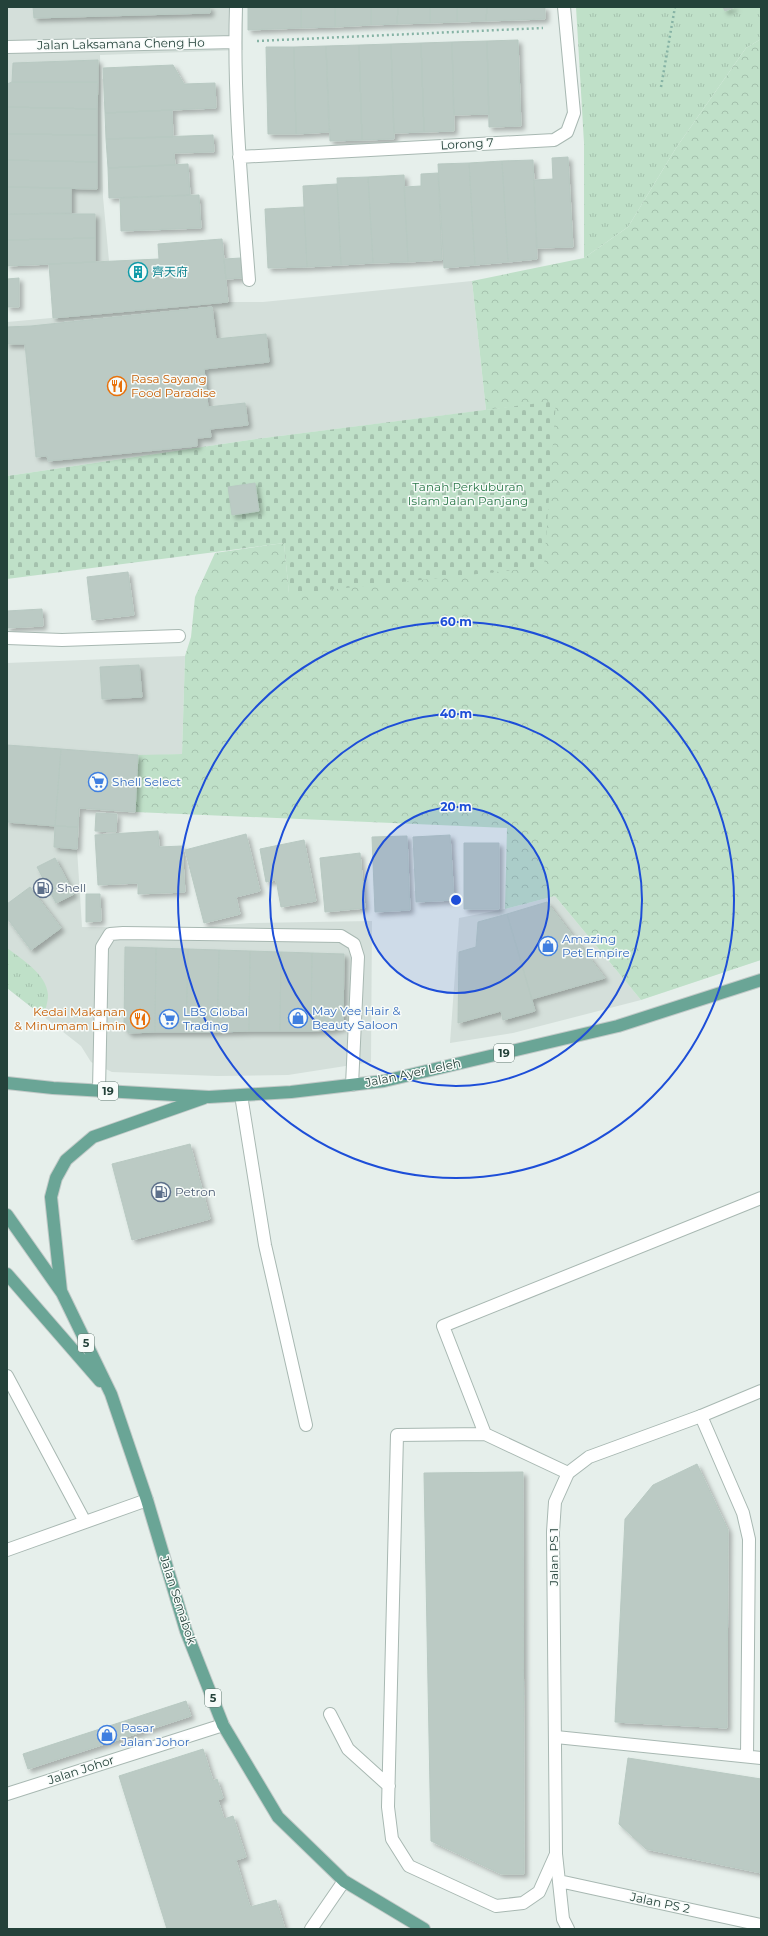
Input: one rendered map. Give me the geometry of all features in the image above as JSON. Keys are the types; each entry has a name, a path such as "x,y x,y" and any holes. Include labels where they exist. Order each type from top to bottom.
{"main road":[{"name":"Jalan Ayer Leleh","path":"7,1083 209,1097 384,1081 618,1026 761,980"},
{"path":"62,1292 51,1197 56,1178 66,1160 93,1137 209,1097"},
{"name":"Jalan Semabok","path":"7,1215 62,1292 111,1394 147,1500 186,1631 223,1725 278,1817 344,1881 424,1929"},
{"path":"7,1274 111,1394"}],"street":[{"path":"236,7 235,42 239,157 249,280"},
{"name":"Lorong 7","path":"239,157 554,140 567,132 574,113 564,7"},
{"name":"Jalan Laksamana Cheng Ho","path":"7,47 235,42"},
{"path":"7,638 62,640 178,636"},
{"path":"99,1090 102,947 110,934 123,933 341,936 354,944 358,957 352,1085"},
{"path":"241,1095 265,1245 306,1425"},
{"path":"485,1434 443,1326 761,1198"},
{"path":"7,1376 85,1522"},
{"name":"Jalan PS 1","path":"568,1929 563,1919 556,1854 553,1532 555,1502 568,1473 589,1457 702,1416 761,1391"},
{"path":"702,1416 743,1514 749,1539 747,1756"},
{"path":"556,1854 539,1892 523,1903 496,1906 409,1866 392,1839 388,1807 397,1435 485,1434 568,1473"},
{"path":"7,1550 147,1500"},
{"path":"330,1714 348,1749 389,1786"},
{"name":"Jalan Johor","path":"7,1794 223,1725"},
{"path":"556,1737 761,1758"},
{"path":"311,1929 344,1881"},
{"name":"Jalan PS 2","path":"559,1881 761,1925"}],"path":[{"path":"661,86 675,7"},
{"path":"235,42 566,27"}],"shaded area":[{"path":"7,7 243,7 243,50 100,55 103,197 109,261 7,266"},
{"path":"472,281 486,410 256,439 7,476 7,322 228,302 263,302"},
{"path":"185,656 182,754 139,756 135,812 79,808 77,849 82,927 191,928 250,923 372,921 371,1062 288,1075 217,1076 112,1072 91,1062 81,1046 7,988 7,663"},
{"path":"555,896 641,1000 513,1033 450,1043 459,918 505,909"}],"green space":[{"path":"576,7 761,7 761,39 746,48 676,148 628,227 584,258 584,143"},
{"path":"761,39 761,960 641,1000 555,896 505,909 507,828 135,812 138,755 182,754 185,656 191,637 195,597 215,553 284,543 289,593 556,402 486,410 472,281 584,258 628,227 676,148 746,48"},
{"name":"Tanah Perkuburan Islam Jalan Panjang","path":"556,401 544,567 289,594 284,543 7,579 7,476 256,439"},
{"path":"7,948 26,962 38,974 47,987 48,1000 44,1017 7,988"}],"building":[{"path":"33,7 210,7 210,13 34,18"},
{"path":"248,7 301,7 301,28 248,30"},
{"path":"301,7 335,7 335,27 301,28"},
{"path":"335,7 371,7 371,25 335,27"},
{"path":"371,7 398,7 397,24 371,25"},
{"path":"398,7 430,7 430,23 397,24"},
{"path":"430,7 457,7 457,22 430,23"},
{"path":"457,7 487,7 486,21 457,22"},
{"path":"487,7 545,7 545,19 486,21"},
{"path":"723,7 735,7 725,11"},
{"path":"518,40 521,126 489,127 487,41"},
{"path":"487,41 489,114 454,115 452,42"},
{"path":"452,42 454,131 424,132 421,43"},
{"path":"421,43 424,132 394,133 391,44"},
{"path":"391,44 394,139 362,140 359,45"},
{"path":"359,45 362,140 330,141 326,46"},
{"path":"326,46 329,132 296,134 294,47"},
{"path":"266,47 294,47 296,134 268,134"},
{"path":"98,60 98,82 12,82 13,63"},
{"path":"173,65 184,84 215,83 216,108 105,113 103,68"},
{"path":"12,82 98,82 97,109 7,107 7,84"},
{"path":"7,107 97,109 97,135 7,134"},
{"path":"172,110 173,137 106,139 105,113"},
{"path":"7,134 97,135 97,162 7,160"},
{"path":"213,135 214,152 174,153 175,165 108,168 106,139"},
{"path":"568,157 573,247 537,248 534,180 553,179 552,158"},
{"path":"7,160 97,162 97,189 7,187"},
{"path":"533,160 537,259 508,262 502,161"},
{"path":"502,161 508,262 475,265 469,163"},
{"path":"469,163 475,265 444,268 438,164"},
{"path":"188,164 190,195 109,198 108,168"},
{"path":"438,173 442,260 408,262 404,187 421,186 421,174"},
{"path":"404,175 408,262 373,263 368,177"},
{"path":"368,177 373,263 341,265 337,178"},
{"path":"337,184 341,265 307,267 303,186"},
{"path":"7,187 71,188 71,213 7,214"},
{"path":"199,195 201,228 121,231 120,198"},
{"path":"304,207 307,267 268,268 265,209"},
{"path":"7,214 95,214 95,238 7,240"},
{"path":"95,238 95,262 7,266 7,240"},
{"name":"齊天府","path":"222,239 228,302 53,318 49,264 159,259 158,244"},
{"path":"241,258 242,278 226,279 224,259"},
{"path":"19,278 19,307 7,307 7,279"},
{"name":"Rasa Sayang Food Paradise","path":"212,307 216,339 266,334 269,362 204,369 208,407 245,403 248,425 210,429 211,437 197,438 197,446 48,461 47,456 36,457 25,344 7,344 7,327 31,326"},
{"path":"255,483 259,511 232,515 228,487"},
{"path":"128,572 134,615 92,620 87,577"},
{"path":"42,609 43,626 7,628 7,611"},
{"path":"139,665 142,697 102,699 100,667"},
{"path":"7,745 61,749 55,826 7,822"},
{"name":"Shell Select","path":"61,749 138,755 135,812 79,808 78,827 55,826"},
{"path":"96,813 117,814 116,832 95,831"},
{"path":"55,826 78,827 77,849 54,847"},
{"path":"158,831 159,847 182,846 185,892 138,894 138,883 98,885 95,835"},
{"path":"246,834 260,891 236,897 240,914 204,923 185,850"},
{"path":"450,835 454,900 416,902 413,837"},
{"path":"407,836 410,910 375,912 372,837"},
{"path":"304,840 316,901 281,907 276,880 266,882 260,849"},
{"path":"464,843 499,843 499,909 464,909"},
{"path":"360,853 365,908 325,912 320,858"},
{"path":"55,858 74,894 56,903 37,867"},
{"path":"30,887 61,928 31,950 7,918 7,904"},
{"path":"86,894 100,894 101,921 86,922"},
{"name":"Amazing Pet Empire","path":"547,902 605,978 532,999 507,914"},
{"path":"507,914 535,1011 503,1020 501,1011 458,1023 459,952 476,947 478,922"},
{"path":"125,947 156,948 155,1032 129,1033 124,1027"},
{"path":"156,948 188,949 186,1032 155,1032"},
{"path":"188,949 219,950 217,1032 186,1032"},
{"path":"219,950 250,951 249,1031 217,1032"},
{"path":"250,951 281,952 280,1031 249,1031"},
{"path":"281,952 312,953 311,1031 280,1031"},
{"path":"312,953 344,954 343,1027 331,1030 311,1031"},
{"name":"Petron","path":"190,1144 210,1219 132,1240 112,1164"},
{"path":"697,1464 728,1530 727,1728 615,1722 625,1519 653,1485"},
{"path":"523,1472 524,1874 501,1874 431,1841 424,1473"},
{"name":"Pasar Jalan Johor","path":"186,1701 191,1716 28,1769 23,1754"},
{"path":"203,1749 213,1781 217,1779 223,1798 218,1800 224,1819 233,1816 246,1857 236,1860 250,1907 276,1900 285,1929 167,1929 119,1776"},
{"path":"628,1758 761,1779 761,1873 646,1849 619,1824"}],"place":[{"name":"齊天府","path":"138,272"},
{"name":"Rasa Sayang Food Paradise","path":"117,386"},
{"name":"Shell Select","path":"98,782"},
{"name":"Shell","path":"43,888"},
{"name":"Amazing Pet Empire","path":"548,946"},
{"name":"May Yee Hair & Beauty Saloon","path":"298,1018"},
{"name":"Kedai Makanan & Minumam Limin","path":"140,1019"},
{"name":"LBS Global Trading","path":"169,1019"},
{"name":"Petron","path":"161,1192"},
{"name":"Pasar Jalan Johor","path":"107,1735"}]}
